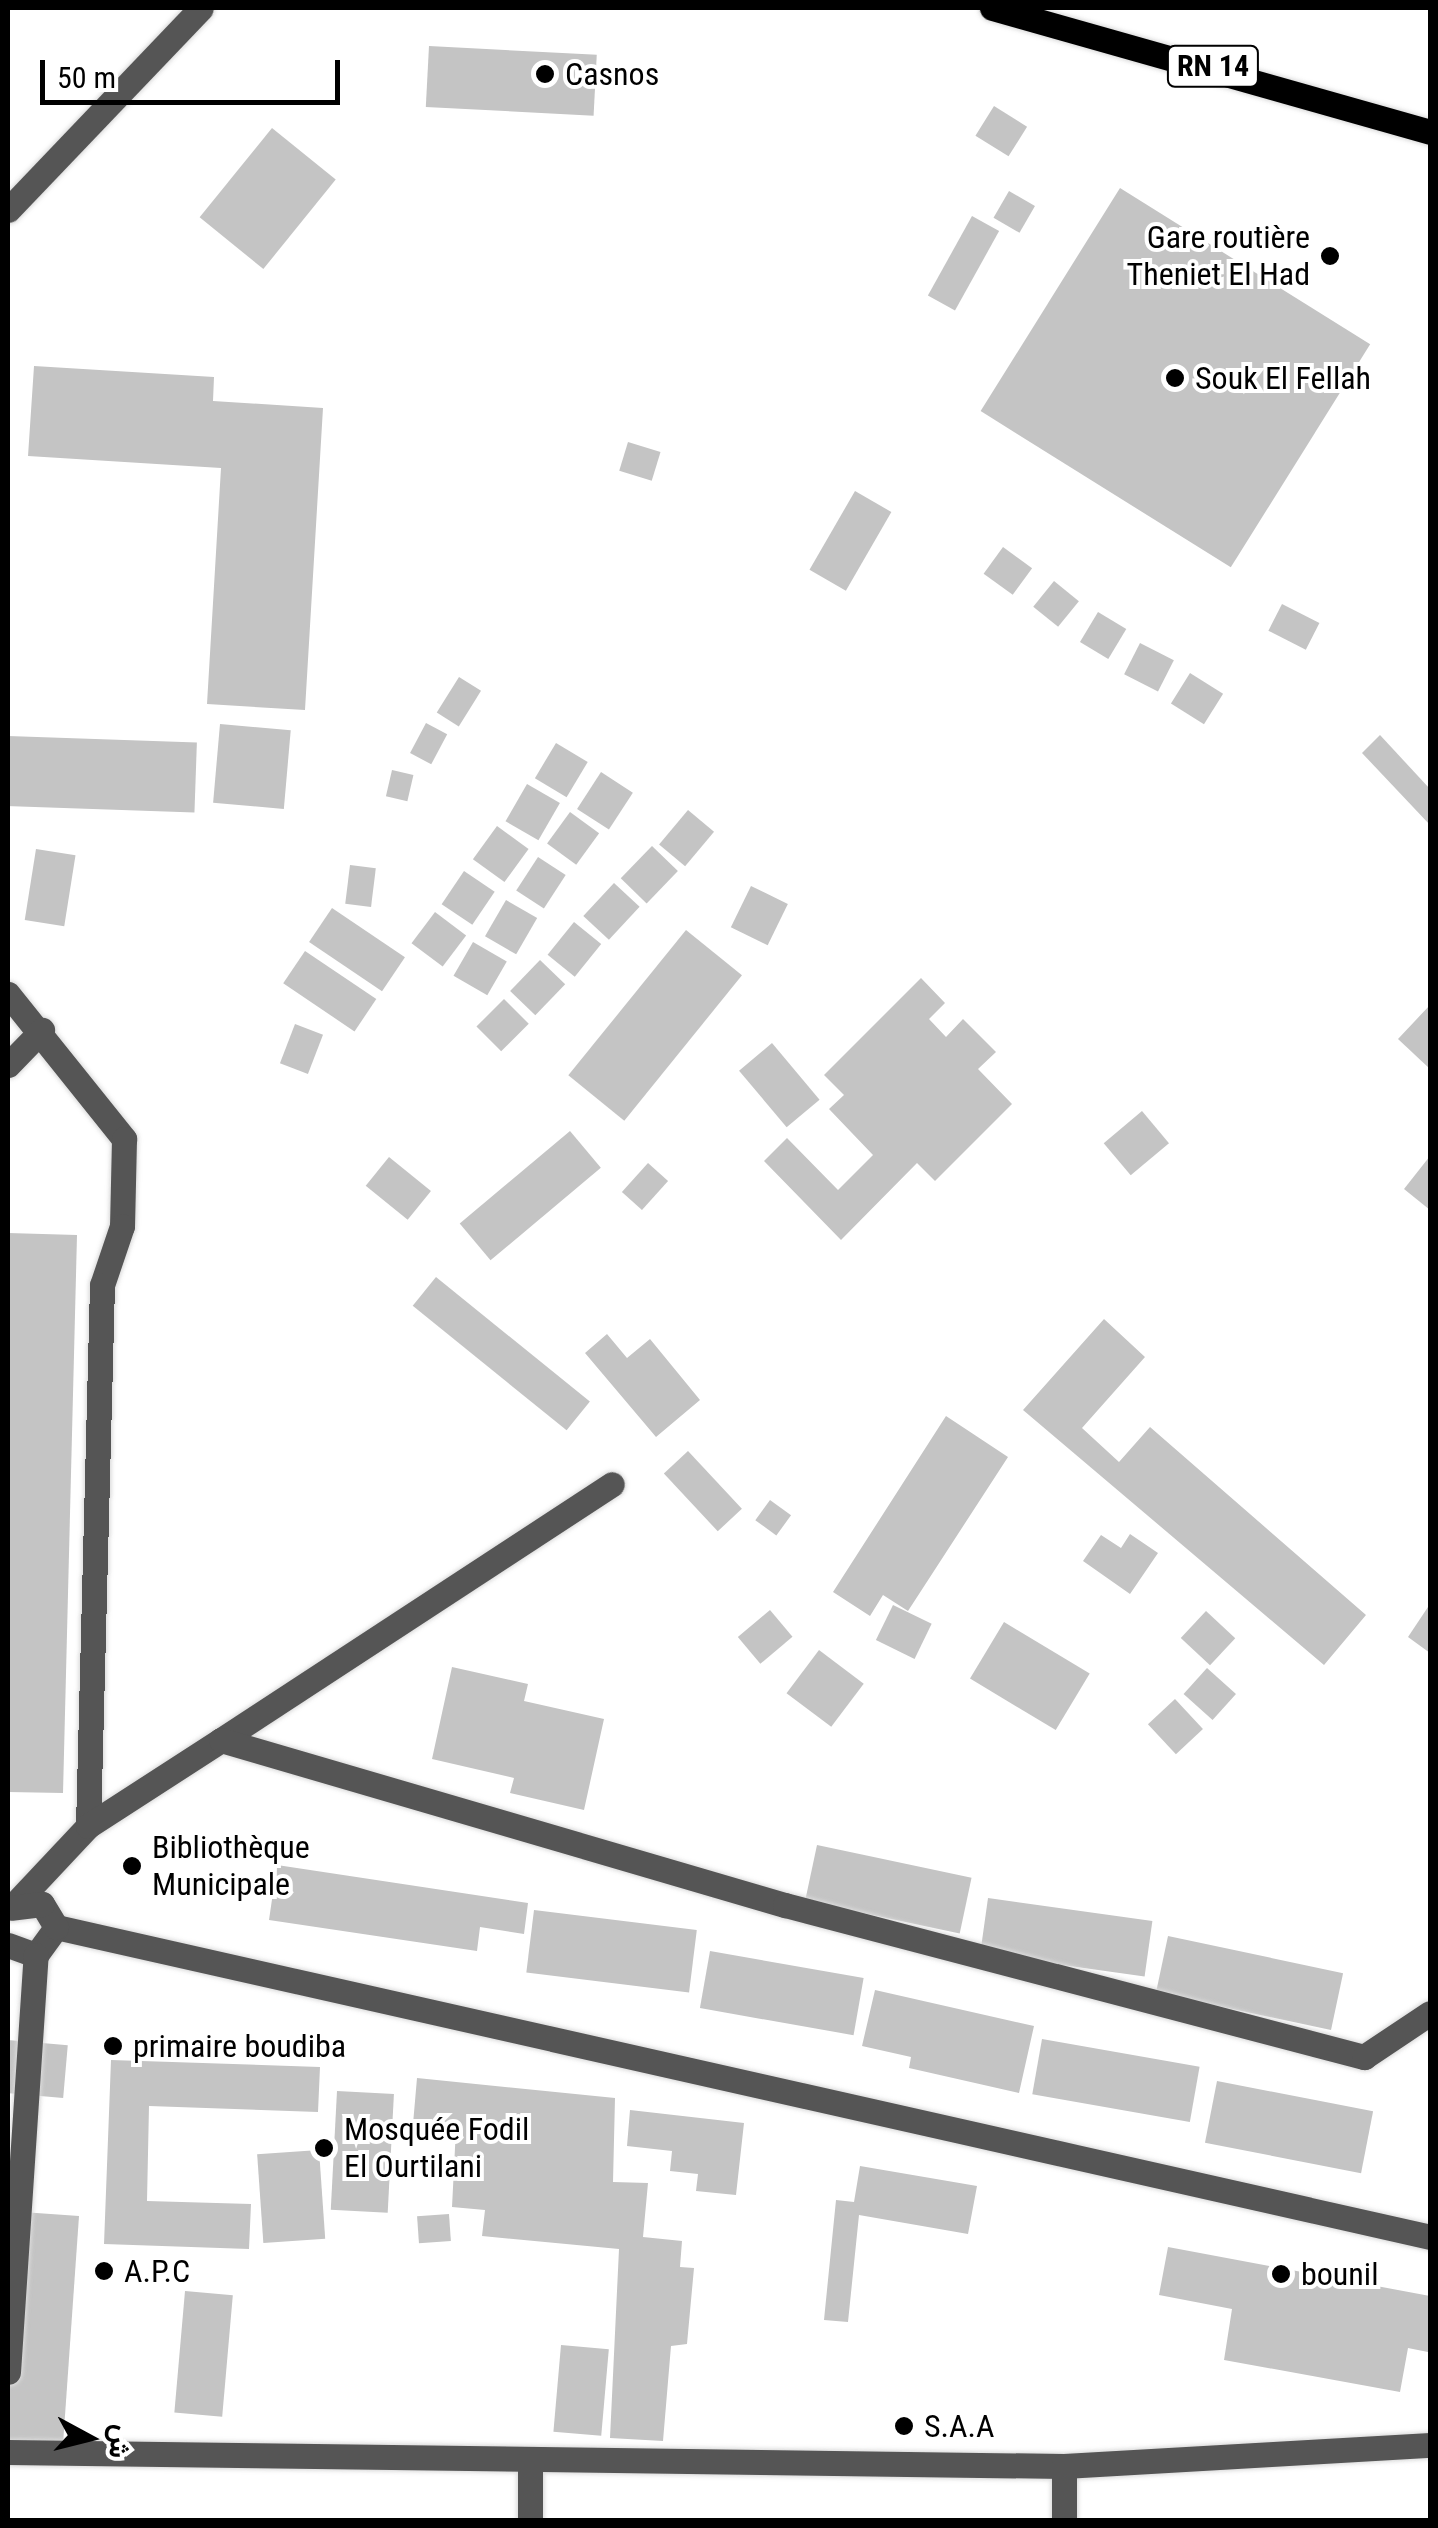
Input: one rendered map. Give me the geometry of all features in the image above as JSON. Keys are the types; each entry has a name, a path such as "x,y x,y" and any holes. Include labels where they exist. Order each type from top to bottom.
{"main road":[{"name":"RN 14","path":"992,8 1430,132"}],"street":[{"path":"8,210 201,8"},
{"path":"8,994 42,1030 124,1139 122,1226 102,1285 88,1826"},
{"path":"8,1065 42,1030"},
{"path":"10,1909 88,1826 612,1484"},
{"path":"222,1740 785,1905 1364,2058 1430,2013"},
{"path":"10,1909 42,1904 56,1927 1430,2237"},
{"path":"8,2372 36,1955 56,1927"},
{"path":"8,1946 36,1955"},
{"path":"8,2452 1064,2466 1430,2446"},
{"path":"530,2459 530,2520"},
{"path":"1064,2466 1064,2520"}],"building":[{"path":"429,46 597,55 594,116 426,107"},
{"path":"994,106 1027,127 1009,156 975,136"},
{"path":"272,128 336,180 263,269 200,217"},
{"name":"Souk El Fellah","path":"1120,188 1370,344 1231,567 981,411"},
{"path":"1009,191 1035,206 1019,233 994,218"},
{"path":"972,216 999,231 955,311 928,296"},
{"path":"34,366 214,377 213,401 323,408 305,710 207,704 221,468 28,456"},
{"path":"628,442 661,452 652,481 619,471"},
{"path":"855,491 891,512 846,591 810,570"},
{"path":"1003,547 1032,568 1013,595 984,574"},
{"path":"1054,581 1079,601 1058,627 1033,607"},
{"path":"1282,604 1319,623 1306,650 1268,631"},
{"path":"1098,612 1126,629 1108,659 1080,642"},
{"path":"1140,643 1174,660 1158,691 1124,674"},
{"path":"1190,673 1223,694 1204,724 1171,704"},
{"path":"459,677 481,691 459,726 437,713"},
{"path":"426,723 447,734 431,764 410,753"},
{"path":"220,724 291,730 284,809 213,803"},
{"path":"1380,735 1430,789 1430,825 1362,753"},
{"path":"8,736 197,743 194,813 8,806"},
{"path":"556,743 588,762 567,797 535,778"},
{"path":"392,770 413,775 407,801 386,796"},
{"path":"601,772 633,793 609,830 577,809"},
{"path":"527,784 560,803 538,840 506,821"},
{"path":"688,810 714,832 685,866 659,844"},
{"path":"570,812 599,833 576,865 547,844"},
{"path":"497,826 529,849 504,882 473,859"},
{"path":"652,846 678,871 647,903 621,878"},
{"path":"36,849 76,855 64,926 25,920"},
{"path":"538,857 566,875 544,909 516,891"},
{"path":"350,865 376,868 371,907 345,904"},
{"path":"464,871 495,892 472,925 442,904"},
{"path":"614,883 640,907 609,940 583,916"},
{"path":"751,886 788,904 768,945 731,927"},
{"path":"506,900 537,918 516,954 485,936"},
{"path":"332,908 405,957 382,991 309,942"},
{"path":"435,912 466,935 443,967 412,943"},
{"path":"574,922 601,944 575,977 548,955"},
{"path":"686,930 742,975 624,1121 568,1075"},
{"path":"473,942 507,961 487,995 454,976"},
{"path":"305,951 376,999 354,1031 283,983"},
{"path":"540,960 565,984 535,1015 510,991"},
{"path":"921,978 945,1003 929,1019 946,1037 963,1019 996,1052 978,1069 1012,1104 935,1181 917,1163 841,1240 764,1161 787,1138 838,1190 873,1155 829,1109 844,1095 824,1075"},
{"path":"504,999 529,1024 501,1051 476,1027"},
{"path":"1430,1005 1430,1069 1398,1039"},
{"path":"295,1024 323,1035 308,1074 280,1063"},
{"path":"772,1043 820,1100 787,1127 739,1071"},
{"path":"1142,1111 1169,1143 1131,1175 1104,1143"},
{"path":"570,1131 601,1168 491,1260 460,1224"},
{"path":"1430,1156 1430,1210 1404,1189"},
{"path":"389,1157 431,1191 408,1220 366,1186"},
{"path":"648,1163 668,1181 642,1210 622,1192"},
{"path":"8,1233 77,1235 63,1793 8,1792"},
{"path":"436,1277 590,1402 567,1430 413,1306"},
{"path":"1104,1319 1145,1357 1082,1428 1119,1462 1150,1427 1366,1615 1324,1665 1023,1410"},
{"path":"607,1334 627,1358 650,1339 700,1400 656,1437 585,1353"},
{"path":"946,1416 1008,1457 908,1611 883,1595 870,1616 833,1592"},
{"path":"688,1451 742,1509 718,1531 664,1474"},
{"path":"770,1500 791,1515 776,1536 755,1520"},
{"path":"1130,1534 1158,1553 1130,1594 1083,1561 1101,1535 1121,1548"},
{"path":"1430,1604 1430,1653 1408,1637"},
{"path":"893,1605 932,1624 915,1659 876,1640"},
{"path":"770,1610 792,1637 760,1664 738,1637"},
{"path":"1206,1611 1235,1638 1210,1665 1181,1638"},
{"path":"1004,1622 1090,1674 1056,1730 970,1679"},
{"path":"819,1650 864,1684 831,1727 787,1693"},
{"path":"452,1667 528,1684 524,1701 604,1719 584,1810 510,1793 514,1778 432,1759"},
{"path":"1207,1668 1236,1694 1213,1720 1184,1694"},
{"path":"1175,1699 1203,1729 1176,1754 1148,1724"},
{"path":"817,1845 972,1878 960,1934 805,1901"},
{"path":"277,1865 528,1903 524,1934 480,1927 477,1951 269,1920"},
{"path":"988,1898 1152,1921 1145,1977 980,1953"},
{"path":"534,1910 697,1930 689,1993 526,1973"},
{"path":"1168,1936 1343,1973 1331,2030 1156,1993"},
{"path":"710,1951 864,1978 854,2035 700,2008"},
{"path":"875,1990 1034,2026 1019,2093 909,2068 911,2057 862,2046"},
{"path":"1042,2039 1200,2067 1190,2122 1032,2094"},
{"path":"8,2040 68,2045 63,2098 8,2093"},
{"path":"111,2060 320,2067 318,2112 149,2106 147,2201 251,2204 249,2249 104,2244"},
{"path":"417,2078 615,2098 613,2182 648,2183 643,2237 682,2241 680,2267 694,2268 687,2344 671,2346 663,2441 610,2438 619,2249 482,2236 485,2210 452,2207 456,2128 413,2124"},
{"path":"1217,2081 1373,2111 1361,2173 1205,2143"},
{"path":"337,2091 394,2094 388,2213 331,2210"},
{"path":"630,2110 744,2123 736,2195 696,2191 698,2174 670,2171 672,2151 627,2146"},
{"path":"319,2150 325,2239 263,2243 257,2154"},
{"path":"860,2166 977,2186 968,2234 859,2215 848,2322 824,2320 836,2200 854,2202"},
{"path":"8,2211 79,2216 63,2444 8,2441"},
{"path":"449,2214 451,2241 419,2243 417,2216"},
{"path":"1168,2247 1430,2296 1428,2352 1408,2348 1400,2392 1224,2360 1232,2309 1159,2295"},
{"path":"185,2291 233,2295 222,2417 174,2413"},
{"path":"561,2345 609,2349 601,2436 553,2432"}],"place":[{"name":"Casnos","path":"545,74"},
{"name":"Gare routière Theniet El Had","path":"1330,256"},
{"name":"Souk El Fellah","path":"1175,378"},
{"name":"Bibliothèque Municipale","path":"132,1866"},
{"name":"primaire boudiba","path":"113,2046"},
{"name":"Mosquée Fodil El Ourtilani","path":"324,2148"},
{"name":"A.P.C","path":"104,2271"},
{"name":"bounil","path":"1281,2274"},
{"name":"S.A.A","path":"904,2426"}]}
